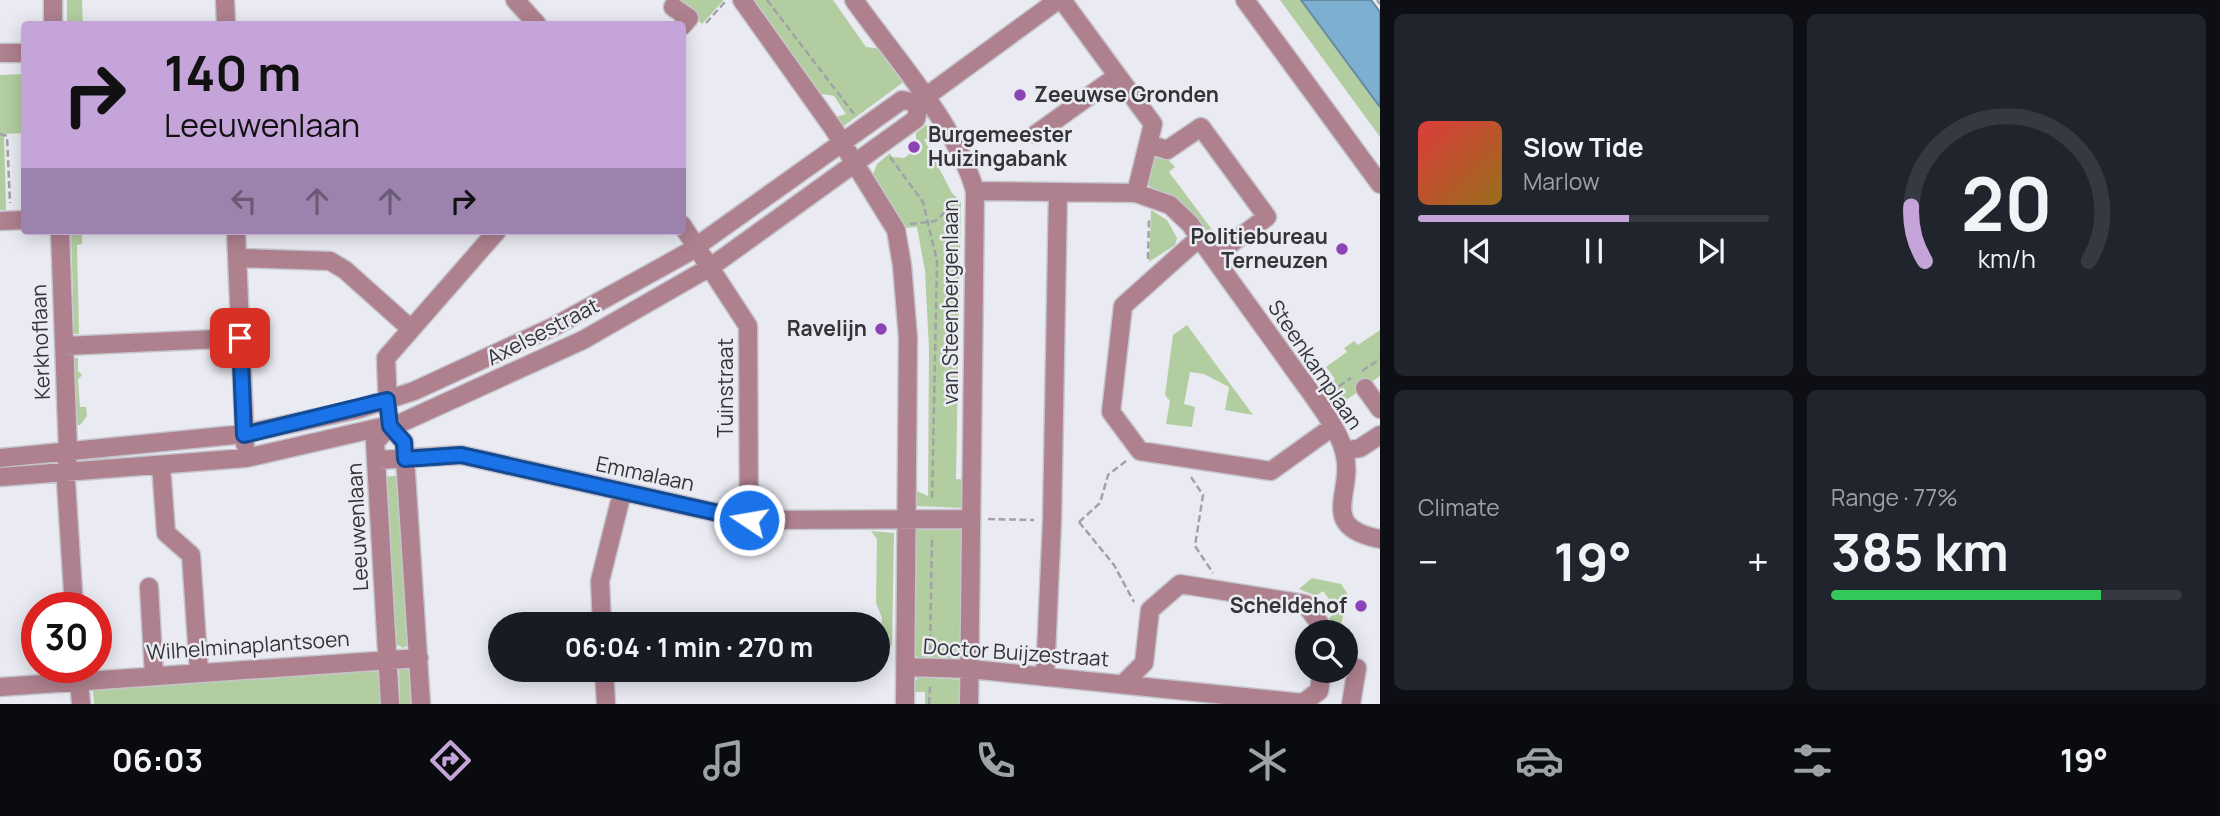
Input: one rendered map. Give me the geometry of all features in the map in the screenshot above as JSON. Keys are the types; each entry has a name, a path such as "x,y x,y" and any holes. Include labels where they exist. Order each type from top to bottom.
{"street":[{"path":"53,0 53,21"},
{"path":"225,0 226,21"},
{"path":"515,0 534,21"},
{"path":"742,0 856,163"},
{"name":"van Steenbergenlaan","path":"854,0 962,156 975,196 969,704"},
{"path":"975,196 1058,191 1143,194 1153,124 1060,0"},
{"name":"Axelsestraat","path":"0,458 244,435 387,400 555,327 699,246 902,100 922,100 1060,0"},
{"path":"1245,0 1380,184"},
{"path":"673,7 685,21"},
{"path":"0,53 21,52"},
{"path":"1036,134 1117,76"},
{"name":"Axelsestraat","path":"0,477 246,458 390,426 466,395 583,340 712,266 916,119 922,100"},
{"path":"1149,144 1167,150 1201,127 1267,217 1213,257"},
{"name":"van Steenbergenlaan","path":"856,163 894,227 902,265 908,338 905,704"},
{"path":"1045,677 1052,521 1058,191"},
{"name":"Steenkamplaan","path":"1143,194 1170,205 1199,238 1317,401 1344,450 1345,474 1341,504 1346,525 1359,535 1380,539"},
{"path":"686,230 712,266"},
{"name":"Kerkhoflaan","path":"60,235 68,451"},
{"path":"236,235 246,458"},
{"path":"421,704 404,442 390,426 386,358 494,235"},
{"path":"1199,238 1123,306 1111,412 1140,450 1271,471 1331,428"},
{"path":"237,258 330,261 345,270 411,329"},
{"name":"Tuinstraat","path":"712,266 748,326 749,520"},
{"path":"64,346 240,338"},
{"path":"1365,388 1380,409"},
{"name":"Leeuwenlaan","path":"390,426 375,442 390,704"},
{"path":"1344,450 1360,448 1380,435"},
{"path":"68,451 66,472 73,592"},
{"name":"Emmalaan","path":"377,460 461,455 749,520 906,519"},
{"path":"161,466 166,533 191,555 199,672"},
{"path":"601,612 600,581 622,493"},
{"path":"906,519 971,519"},
{"path":"1150,610 1180,584 1305,604 1317,620"},
{"path":"149,587 154,675"},
{"name":"Doctor Buijzestraat","path":"1123,684 1144,663 1150,610"},
{"name":"Wilhelminaplantsoen","path":"112,674 154,675 419,658"},
{"name":"Doctor Buijzestraat","path":"906,667 970,669 1303,703 1319,691 1320,683"},
{"path":"605,682 606,704"},
{"name":"Wilhelminaplantsoen","path":"0,687 24,683"},
{"path":"80,683 81,704"},
{"path":"1351,704 1354,683"}],"path":[{"path":"686,22 703,26 727,0"},
{"path":"767,0 856,117"},
{"path":"1377,0 1380,4"},
{"path":"0,134 8,136 12,220"},
{"path":"886,151 923,202 930,222 937,261 930,668"},
{"path":"1143,194 1147,284"},
{"path":"894,227 935,221 960,199 975,196"},
{"path":"1140,450 1108,475 1100,503 1079,522 1114,565 1130,597 1139,608 1150,610"},
{"path":"1178,456 1203,495 1195,546 1225,590"},
{"path":"971,519 1052,521"}],"green space":[{"path":"67,0 82,0 83,21 67,21"},
{"path":"677,0 723,0 723,1 702,24"},
{"path":"750,0 833,0 866,47 883,49 905,81 841,128 836,117 846,114 834,96 816,93"},
{"path":"1280,0 1300,0 1380,108 1380,137"},
{"path":"21,74 21,133 4,134 6,210 0,210 0,75"},
{"path":"929,123 939,138 924,139 952,193 961,202 956,479 968,480 963,508 916,506 915,490 928,496 929,349 925,271 917,227 903,228 873,174 877,164 890,153 892,157 904,158 916,149 916,133"},
{"path":"1152,157 1166,157 1175,167 1169,172 1222,243 1216,247 1171,196 1149,186 1147,178"},
{"path":"1151,210 1167,220 1177,238 1175,245 1149,262"},
{"path":"71,235 82,235 82,244 77,245 79,334 74,334"},
{"path":"1187,325 1253,415 1225,410 1229,387 1204,374 1190,372 1184,404 1195,407 1192,427 1166,424 1170,401 1165,395 1173,335"},
{"path":"1380,330 1380,376 1335,408 1323,389 1335,379 1326,367 1347,352 1344,348 1354,341 1358,345"},
{"path":"72,358 78,358 78,371 82,375 78,380 80,407 86,407 87,416 80,425 75,425"},
{"path":"401,475 411,644 403,648 394,643 384,477"},
{"path":"912,527 967,528 965,662 919,660 911,647"},
{"path":"871,531 894,533 892,646 890,612 880,612 876,603 877,539"},
{"path":"1312,578 1341,584 1347,593 1342,620 1330,620 1338,611 1323,591 1316,596 1299,589"},
{"path":"384,668 387,704 94,704 93,690"},
{"path":"399,670 411,670 412,704 400,704"},
{"path":"918,677 965,680 965,704 925,704 925,692 910,692"}],"water":[{"path":"1301,0 1371,0 1380,12 1380,107"}],"place":[{"name":"Zeeuwse Gronden","path":"1020,95"},
{"name":"Burgemeester Huizingabank","path":"914,147"},
{"name":"Politiebureau Terneuzen","path":"1342,249"},
{"name":"Ravelijn","path":"881,329"},
{"name":"Scheldehof","path":"1361,606"}],"route":[{"path":"240,338 244,435 387,400 390,426 404,442 405,459 461,455 749,520"}]}
